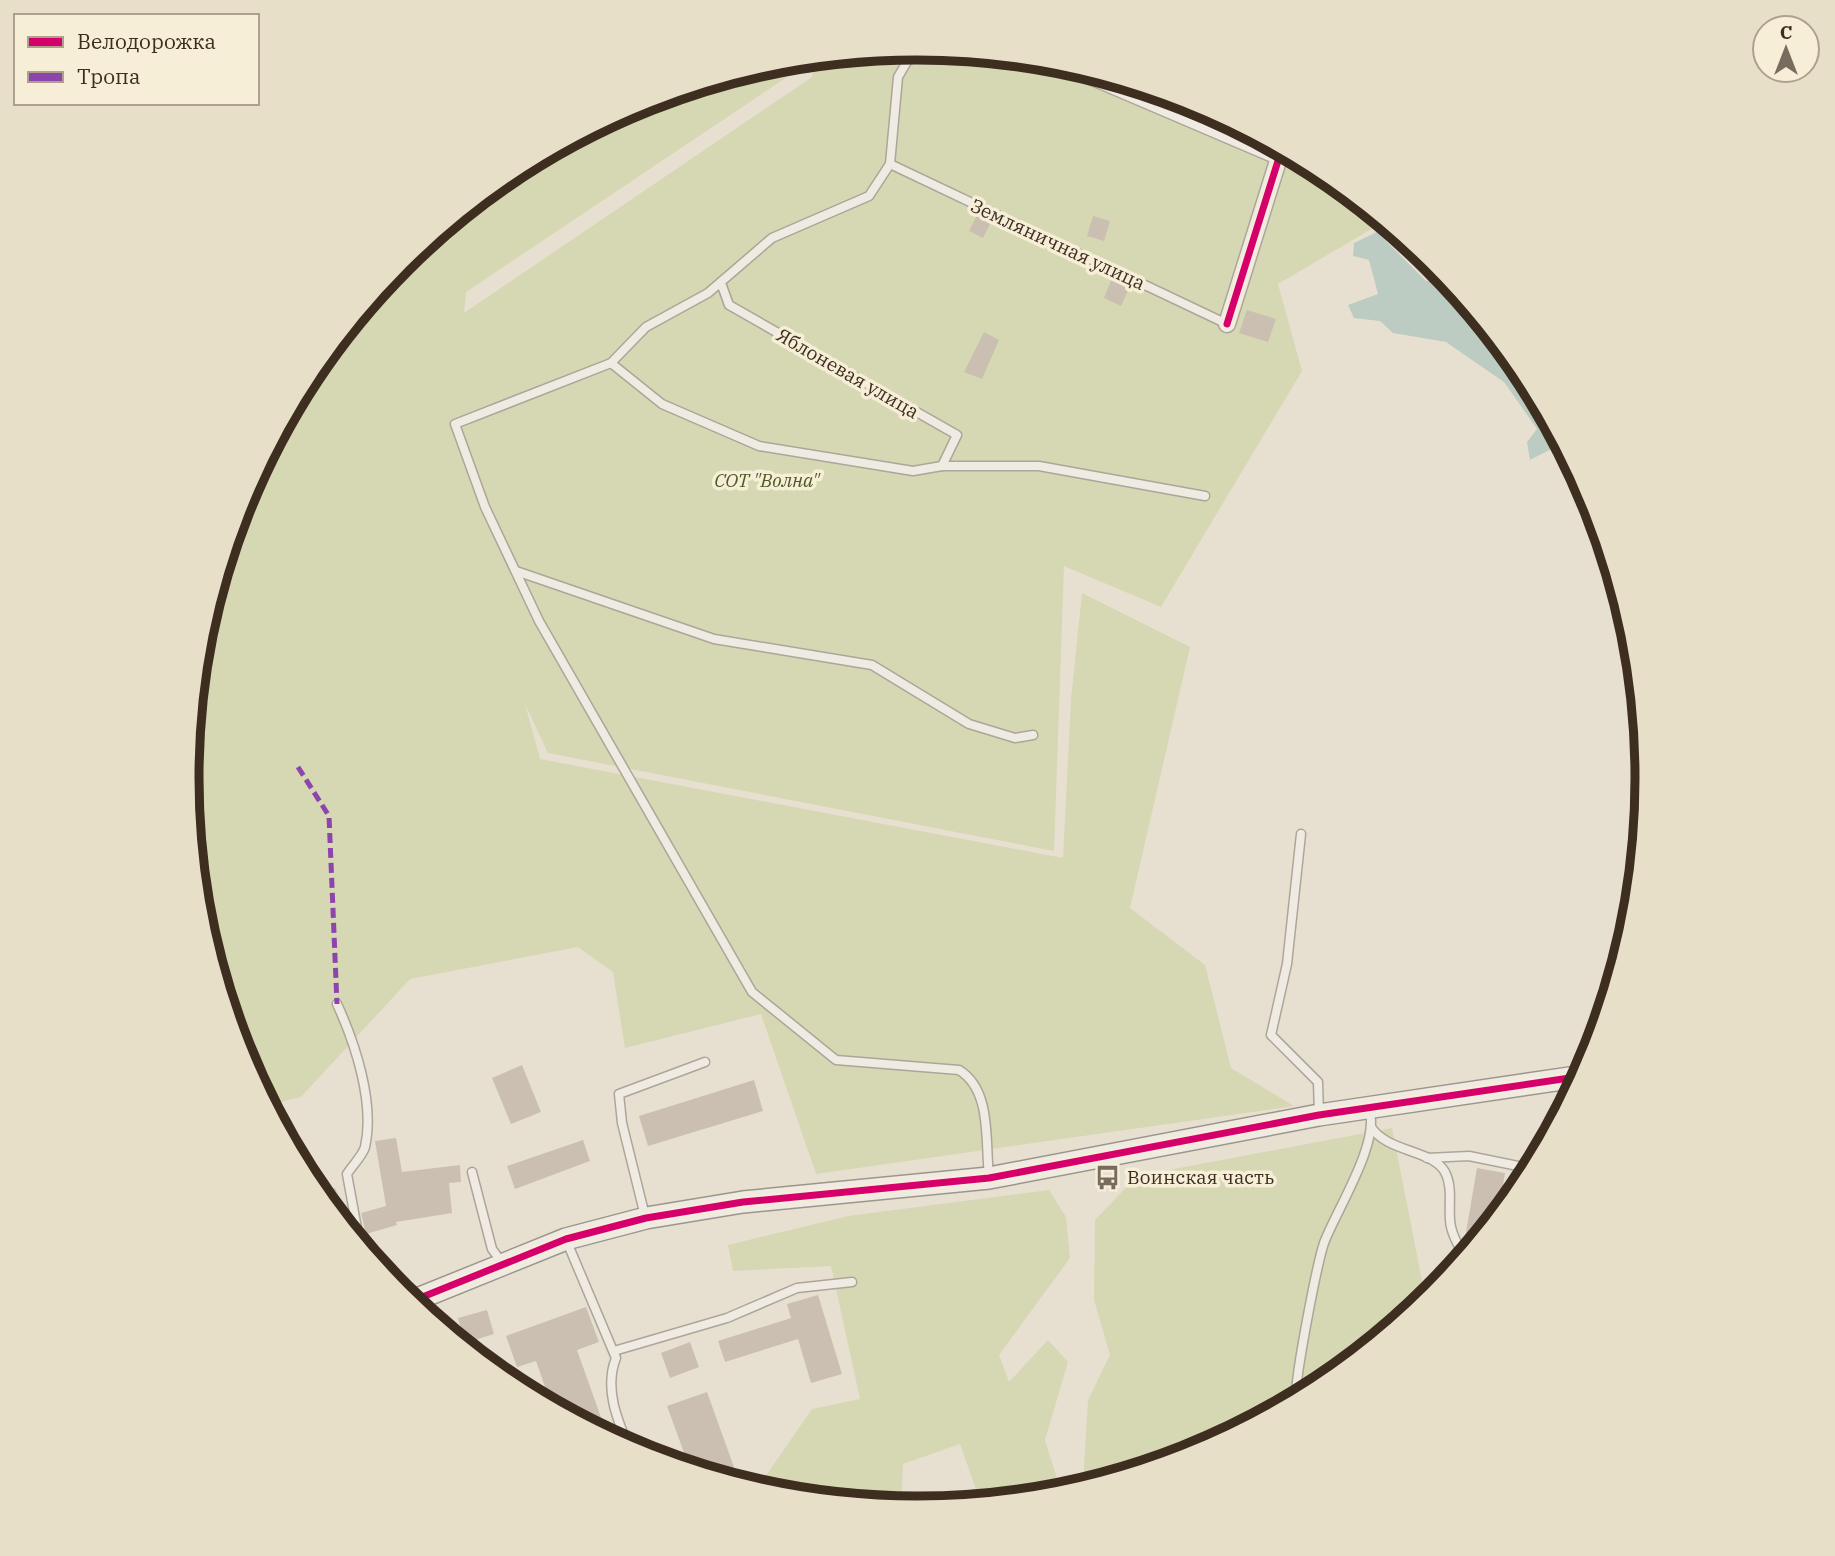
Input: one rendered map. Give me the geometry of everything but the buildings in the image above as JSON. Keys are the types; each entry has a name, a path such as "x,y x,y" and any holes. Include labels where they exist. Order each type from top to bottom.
{"street":[{"path":"1227,324 1279,157"},
{"path":"421,1297 566,1239 646,1218 743,1202 989,1178 1319,1115 1369,1117 1570,1079"}],"lane":[{"path":"908,60 898,77 890,164 869,196 772,238 708,293 646,327 611,363 455,424 485,507 539,621 752,992 836,1060 959,1070 972,1078 981,1095 989,1178"},
{"path":"1105,85 1252,143"},
{"name":"Земляничная улица","path":"890,164 1227,324"},
{"name":"Яблоневая улица","path":"720,284 729,304 957,435 942,466"},
{"path":"611,363 662,404 759,446 913,471 942,466 1039,466 1205,496"},
{"path":"516,571 714,639 872,665 969,724 1015,738 1033,734"},
{"path":"1301,834 1287,964 1271,1035 1318,1082 1319,1115"},
{"path":"337,1004 353,1037 365,1097 364,1150 347,1174 357,1227"},
{"path":"646,1218 622,1124 619,1094 705,1062"},
{"path":"1369,1117 1378,1138 1427,1158 1444,1171 1451,1199 1451,1227 1461,1249"},
{"path":"1298,1387 1323,1246 1345,1192 1364,1159 1369,1117"},
{"path":"1427,1158 1478,1157 1522,1167"},
{"path":"472,1172 492,1249 503,1264"},
{"path":"566,1239 614,1350 616,1358 609,1375 614,1405 624,1433"},
{"path":"614,1350 727,1318 797,1288 852,1282"}],"green space":[{"name":"СОТ \"Волна\"","path":"871,61 964,61 1058,73 1103,84 1192,114 1235,134 1317,181 1377,226 1278,284 1302,371 1161,607 1064,566 1054,851 548,753 525,704 540,759 1063,858 1071,699 1082,593 1190,647 1130,908 1205,965 1231,1068 1294,1106 816,1174 761,1014 625,1048 613,972 578,947 410,979 301,1097 277,1103 254,1053 223,964 205,872 199,778 205,684 223,592 237,547 273,460 320,379 377,304 409,270 480,208 558,156 643,114 732,84 796,70 466,292 464,313 812,77 814,68"},
{"path":"1392,1128 1424,1288 1355,1348 1277,1400 1192,1442 1083,1477 1088,1400 1110,1355 1094,1300 1095,1220 1137,1176"},
{"path":"1049,1190 1066,1217 1070,1258 999,1355 1009,1382 1048,1340 1068,1362 1045,1440 1058,1483 978,1493 960,1444 903,1464 902,1496 824,1490 767,1481 765,1477 812,1409 860,1399 831,1266 733,1271 728,1245 848,1216"}],"shaded area":[{"path":"1377,232 1426,281 1436,281 1488,341 1515,379 1555,447 1530,460 1527,442 1537,429 1504,382 1446,342 1393,333 1380,321 1354,318 1348,305 1378,294 1369,260 1353,256 1354,243"}],"marked path":[{"path":"298,767 329,816 337,1004"}],"cycle path":[{"path":"1227,324 1279,157"},
{"path":"421,1297 566,1239 646,1218 743,1202 989,1178 1319,1115 1570,1078"}],"place":[{"name":"Воинская часть","path":"1107,1177"}]}
